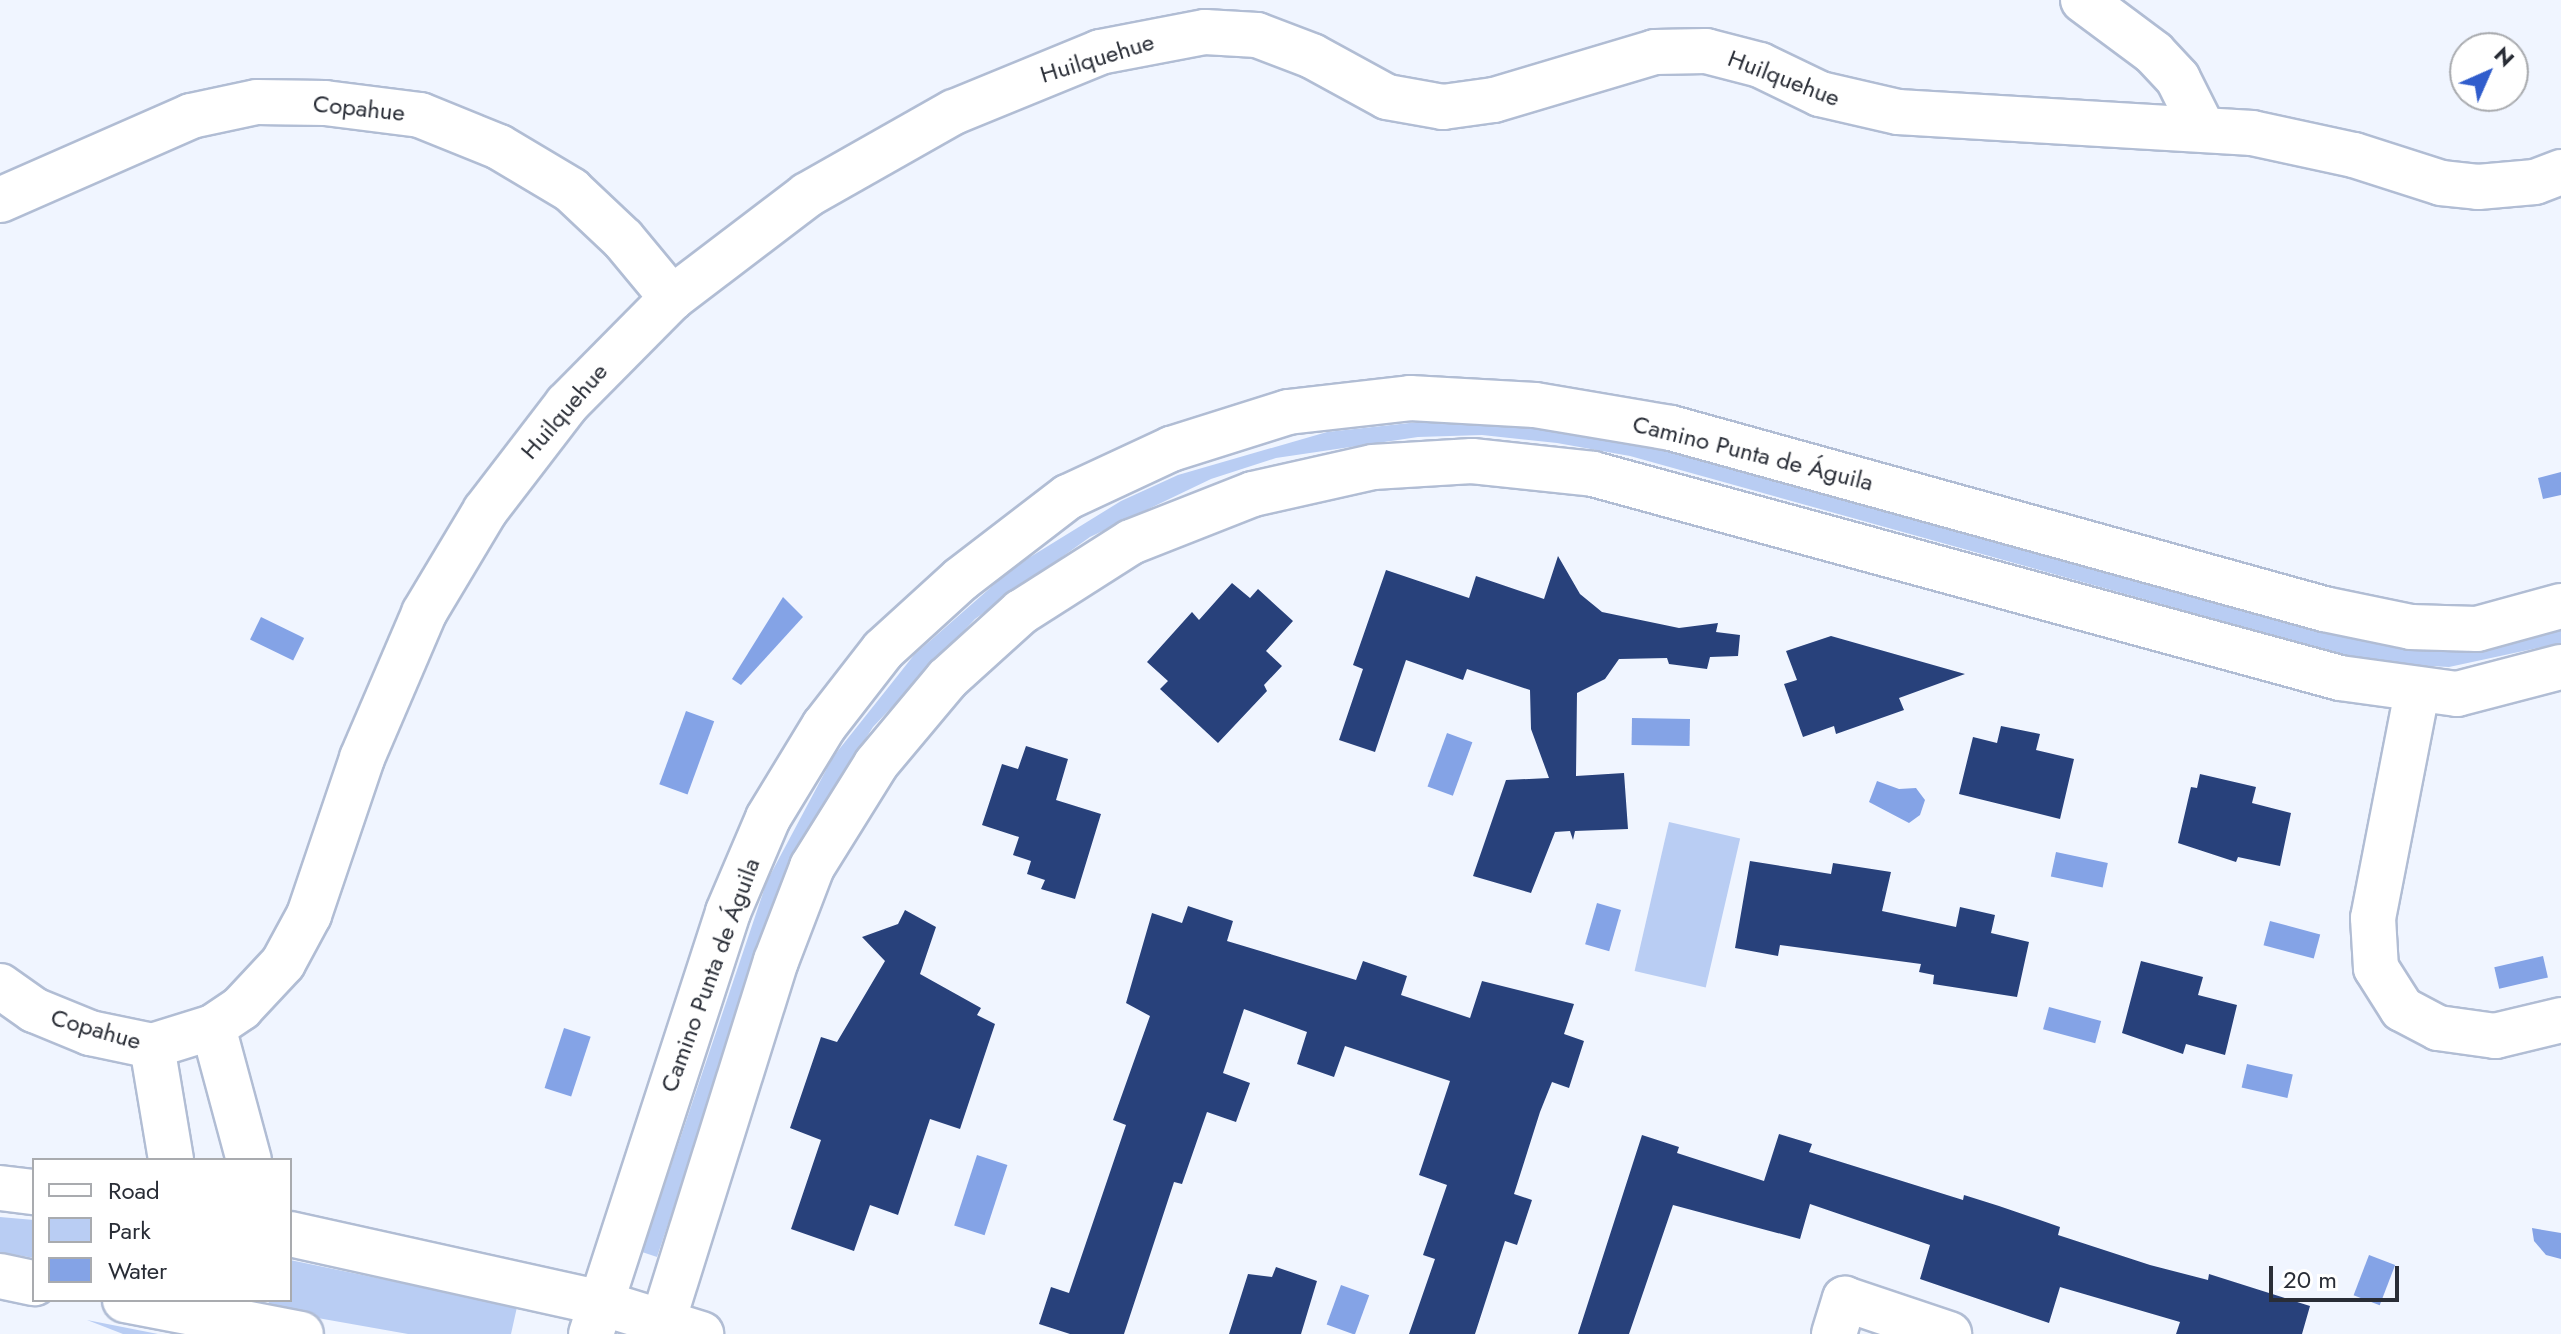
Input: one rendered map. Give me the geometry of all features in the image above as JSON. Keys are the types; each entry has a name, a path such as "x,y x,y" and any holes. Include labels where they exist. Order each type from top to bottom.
{"street":[{"path":"2083,0 2154,53 2178,79 2202,127"},
{"name":"Huilquehue","path":"152,1046 213,1027 265,985 298,938 391,684 461,549 567,404 672,298 807,195 879,151 1011,86 1100,52 1167,36 1257,35 1299,50 1387,97 1417,105 1469,105 1629,58 1680,50 1734,56 1820,94 1898,112 2202,127 2302,142 2453,184 2507,186 2561,172"},
{"name":"Copahue","path":"0,200 191,116 244,105 325,103 420,115 499,147 571,190 623,239 672,298"},
{"name":"Camino Punta de Águila","path":"596,1318 728,912 768,818 824,726 883,650 961,579 1068,497 1171,449 1288,412 1410,398 1535,405 1671,428 2324,609 2411,627 2477,629 2561,606"},
{"path":"292,1235 596,1318 674,1330 776,961 812,867 876,764 947,679 1021,612 1131,542 1253,494 1373,467 1472,461 1593,474 2340,678 2417,692 2457,694 2561,667"},
{"path":"2417,692 2373,918 2376,968 2402,1009 2438,1028 2495,1036 2561,1020"},
{"name":"Copahue","path":"0,986 34,1010 90,1033 152,1046"},
{"path":"213,1027 248,1158"},
{"path":"152,1046 171,1158"},
{"path":"0,1188 32,1192"},
{"path":"0,1276 32,1283"},
{"path":"1834,1334 1845,1299 1949,1334"},
{"path":"145,1302 243,1312 301,1334"}],"green space":[{"path":"1446,419 1624,437 2156,582 2470,649 2561,627 2561,643 2449,667 2373,663 1630,456 1557,443 1482,435 1418,437 1276,458 1211,479 1090,537 975,619 873,727 808,830 782,883 657,1257 642,1252 767,881 833,757 914,655 1014,567 1121,501 1178,475 1327,432"},
{"path":"1669,822 1740,838 1706,988 1635,971"},
{"path":"0,1217 32,1220 32,1258 0,1252"},
{"path":"292,1260 517,1307 511,1334 408,1334 278,1311 268,1302 292,1302"},
{"path":"87,1320 158,1334 123,1334"}],"water":[{"path":"2561,472 2561,495 2543,499 2538,478"},
{"path":"783,597 803,617 741,685 732,679"},
{"path":"261,617 304,638 293,661 250,639"},
{"path":"686,711 714,721 688,795 659,784"},
{"path":"1632,718 1690,719 1690,746 1632,745"},
{"path":"1447,733 1472,742 1453,796 1428,787"},
{"path":"1877,781 1899,789 1916,788 1925,800 1920,815 1909,823 1869,802"},
{"path":"2056,852 2108,863 2103,887 2051,876"},
{"path":"1597,903 1621,910 1609,951 1585,944"},
{"path":"2270,921 2320,934 2314,959 2264,945"},
{"path":"2543,956 2548,977 2499,989 2494,967"},
{"path":"2049,1007 2101,1021 2095,1043 2043,1029"},
{"path":"564,1028 591,1037 571,1097 545,1088"},
{"path":"2247,1064 2293,1075 2287,1098 2242,1087"},
{"path":"977,1155 1007,1165 985,1235 954,1225"},
{"path":"2532,1228 2561,1233 2561,1259 2546,1255 2534,1241"},
{"path":"2369,1255 2395,1265 2380,1305 2354,1295"},
{"path":"1341,1285 1369,1295 1355,1334 1327,1324"}],"building":[{"path":"1558,556 1580,594 1602,612 1679,628 1718,623 1716,632 1740,635 1738,656 1710,657 1707,669 1669,664 1667,658 1619,659 1605,679 1577,693 1576,776 1624,773 1628,829 1575,831 1573,840 1570,831 1555,832 1531,893 1473,876 1506,780 1549,778 1531,729 1530,690 1467,669 1463,680 1406,660 1375,752 1339,740 1363,669 1353,665 1386,570 1469,598 1476,576 1544,599"},
{"path":"1232,583 1250,598 1258,589 1293,621 1266,651 1282,666 1264,685 1267,691 1218,743 1160,689 1168,681 1147,662 1192,612 1199,620"},
{"path":"1831,636 1965,674 1899,698 1904,710 1836,734 1834,726 1803,737 1784,684 1797,680 1786,651"},
{"path":"2001,726 2040,734 2036,750 2074,759 2060,819 1959,794 1973,737 1997,743"},
{"path":"1026,746 1068,759 1056,800 1101,814 1075,899 1041,889 1045,880 1027,874 1031,861 1013,855 1019,837 982,825 1002,764 1018,769"},
{"path":"2200,774 2256,787 2252,803 2291,813 2280,866 2238,857 2236,862 2178,843 2191,787 2197,788"},
{"path":"1750,861 1831,874 1833,863 1891,872 1882,911 1956,927 1960,907 1995,915 1991,933 2029,942 2017,997 1933,984 1934,975 1919,972 1921,964 1780,945 1778,956 1735,948"},
{"path":"1188,906 1233,921 1227,941 1356,980 1363,961 1407,976 1401,995 1470,1018 1482,981 1574,1004 1564,1034 1584,1041 1569,1088 1552,1082 1540,1112 1514,1194 1532,1200 1517,1245 1505,1241 1475,1334 1409,1334 1435,1259 1423,1255 1447,1185 1419,1175 1450,1081 1345,1046 1334,1077 1297,1064 1307,1032 1244,1009 1223,1073 1250,1083 1236,1122 1207,1112 1182,1184 1174,1182 1124,1334 1070,1334 1039,1324 1051,1287 1069,1293 1126,1125 1113,1120 1150,1016 1126,1003 1152,913 1182,923"},
{"path":"905,910 936,927 920,974 981,1008 977,1015 995,1024 960,1129 930,1119 898,1215 870,1205 854,1251 791,1229 821,1140 790,1128 821,1037 837,1042 885,961 862,937 898,924"},
{"path":"2141,961 2203,977 2198,995 2237,1005 2225,1055 2186,1044 2183,1054 2122,1033"},
{"path":"1779,1134 1812,1144 1809,1152 1963,1200 1964,1195 1999,1206 2060,1227 2058,1235 2150,1265 2208,1280 2209,1274 2310,1306 2302,1334 2176,1334 2180,1322 2060,1287 2049,1323 1920,1279 1930,1245 1810,1204 1800,1239 1673,1205 1629,1334 1578,1334 1642,1135 1679,1147 1677,1153 1764,1181"},
{"path":"1276,1267 1317,1281 1301,1334 1229,1334 1248,1274 1272,1277"}]}
